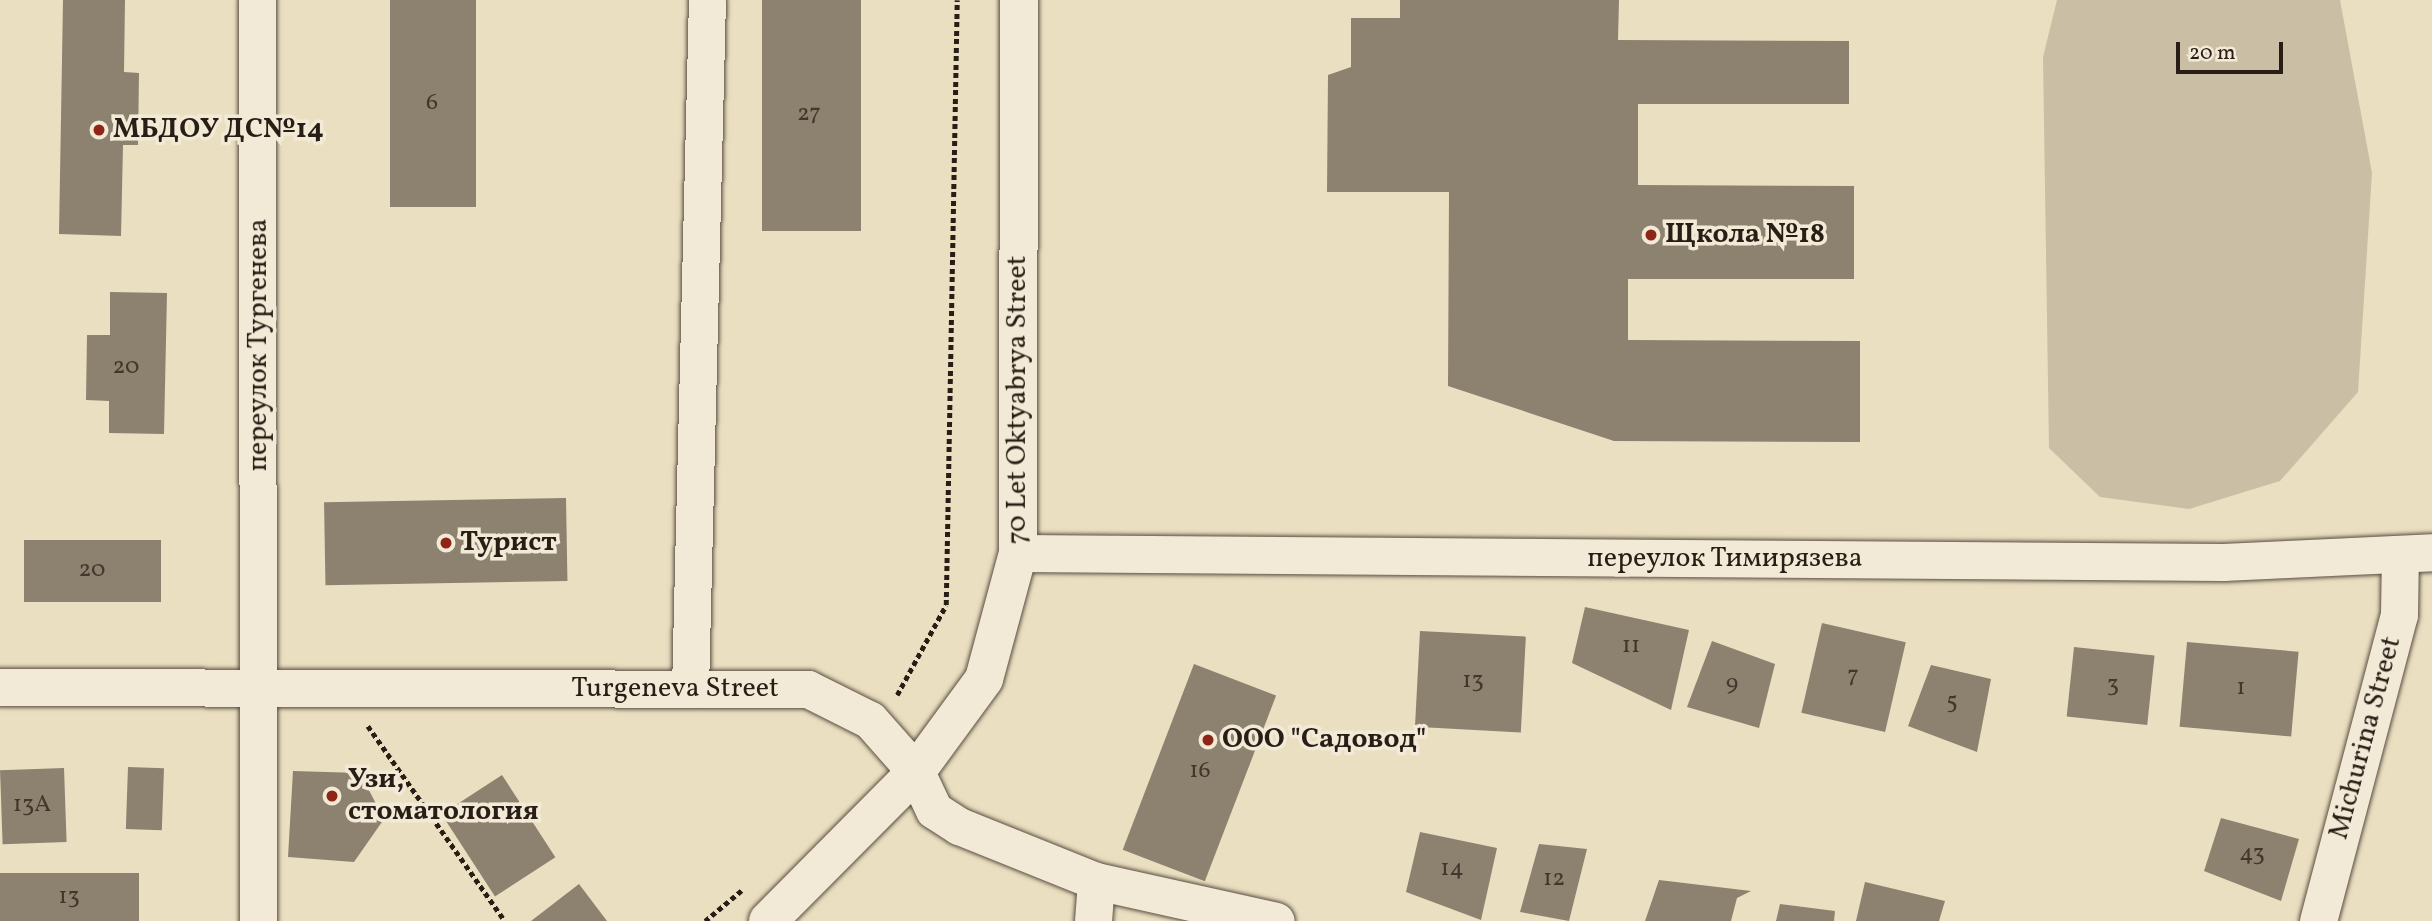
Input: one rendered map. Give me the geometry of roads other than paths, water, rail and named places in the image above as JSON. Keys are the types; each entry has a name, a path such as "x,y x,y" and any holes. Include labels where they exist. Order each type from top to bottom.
{"street":[{"name":"переулок Тургенева","path":"257,0 261,690 258,921"},
{"path":"690,689 707,0"},
{"name":"70 Let Oktyabrya Street","path":"768,921 916,772 984,679 1018,553 1020,0"},
{"name":"переулок Тимирязева","path":"1018,553 2209,562 2416,553"},
{"name":"Michurina Street","path":"2318,921 2416,553"},
{"name":"Turgeneva Street","path":"0,687 261,690 808,689 870,720 916,772 934,810 959,826 1096,881 1276,921"},
{"path":"1093,921 1096,881"}],"place":[{"name":"МБДОУ ДС№14","path":"99,130"},
{"name":"Щкола №18","path":"1651,235"},
{"name":"Турист","path":"446,543"},
{"name":"ООО \"Садовод\"","path":"1208,740"},
{"name":"Узи, стоматология","path":"332,796"}]}
